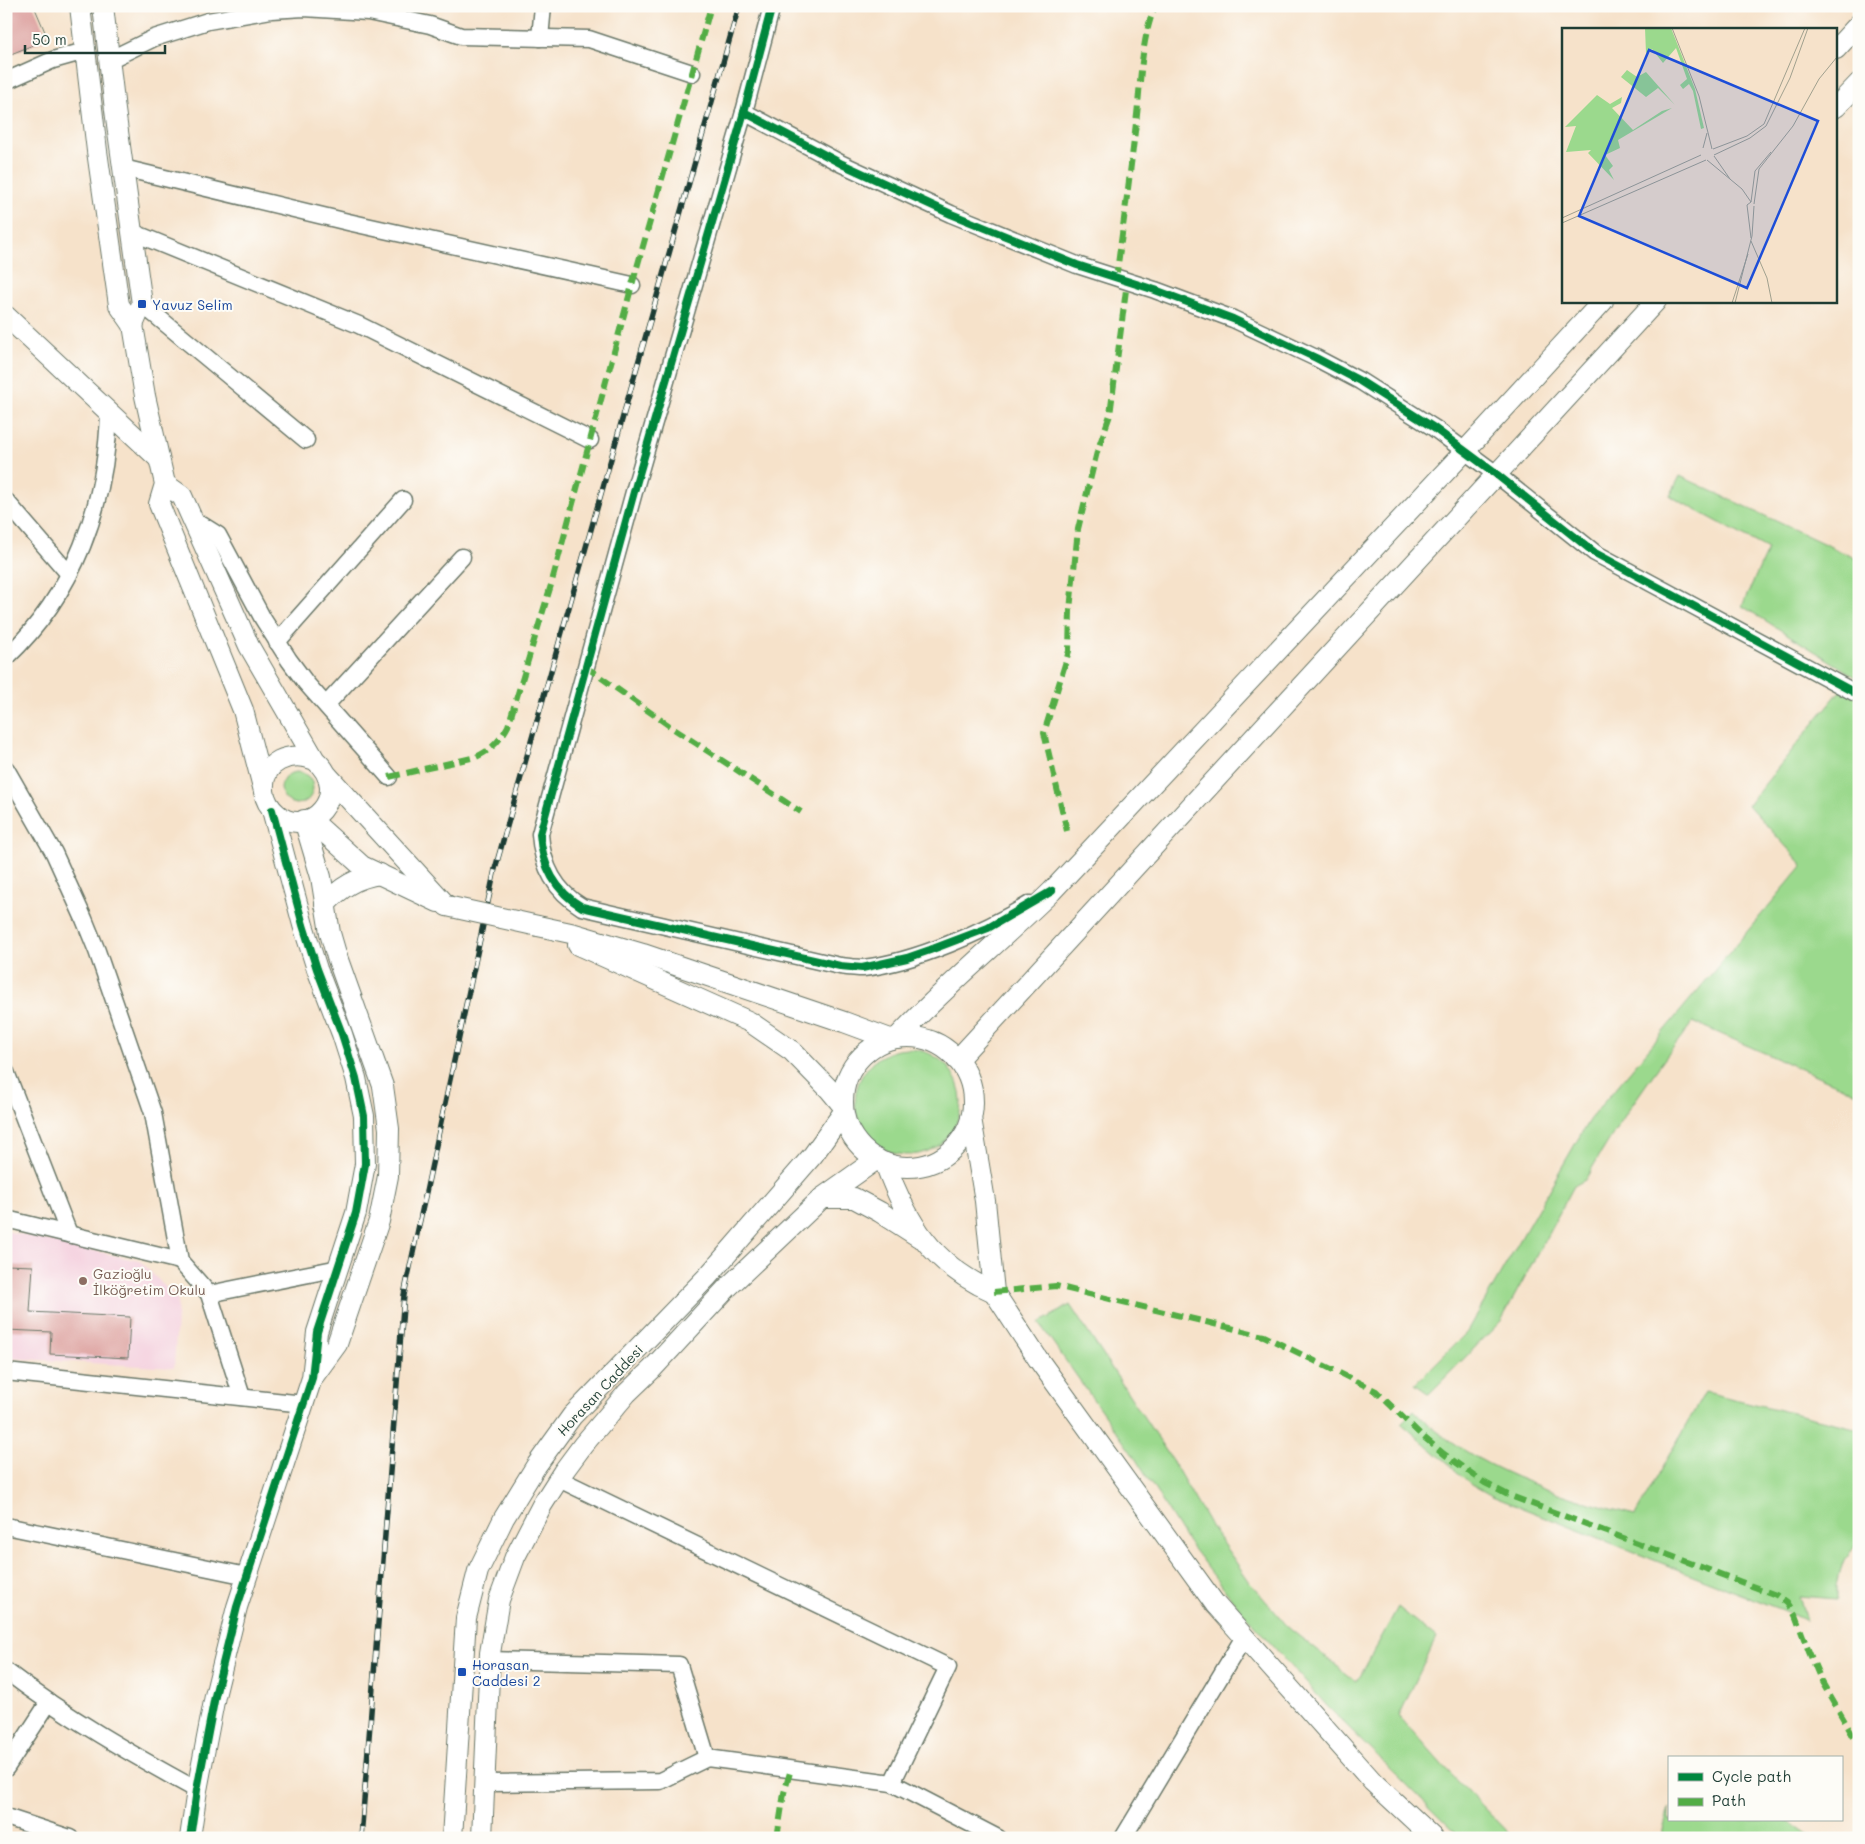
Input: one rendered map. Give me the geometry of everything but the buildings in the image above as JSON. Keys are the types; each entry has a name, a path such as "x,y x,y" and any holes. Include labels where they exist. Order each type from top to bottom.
{"street":[{"path":"80,6 97,151 119,305 133,325 165,484 159,504 243,710 266,801 272,810 303,925 350,1056 364,1116 365,1147 362,1182 356,1213 316,1332 312,1378 237,1607 215,1696 190,1838"},
{"path":"103,6 142,304 133,325"},
{"path":"540,38 544,6"},
{"path":"772,6 744,112 635,490 540,834 546,867 566,896 582,907 840,966 862,968 907,958 966,937 1006,918 1052,891"},
{"path":"109,60 154,38 208,21 271,10 304,8 368,12 430,25 461,36 589,39 692,73"},
{"path":"1838,47 1859,24"},
{"path":"6,81 53,60 86,51"},
{"path":"1838,105 1859,83"},
{"path":"744,112 842,164 951,214 1060,259 1195,304 1271,336 1360,381 1402,407 1465,451 1595,553 1859,695"},
{"path":"123,168 348,222 632,285"},
{"path":"132,232 359,325 590,440"},
{"path":"893,1038 1052,891 1465,451 1602,302"},
{"path":"958,1060 1655,302"},
{"path":"142,304 306,440"},
{"path":"6,316 159,459"},
{"path":"6,658 42,617 69,574 83,545 100,493 108,440 109,413"},
{"path":"165,484 182,496 249,646 315,760 447,906"},
{"path":"277,642 403,500"},
{"path":"6,501 69,574"},
{"path":"194,524 202,525 218,535 277,642 306,683 389,777"},
{"path":"326,705 462,557"},
{"path":"264,791 265,780 269,771 276,763 295,755 315,760"},
{"path":"6,769 36,819 58,862 81,911 100,959 152,1113 180,1261 209,1294 242,1397"},
{"path":"272,810 289,820 307,820 319,814 326,806 330,796 328,776"},
{"path":"307,820 362,866 447,906 575,934 635,951 893,1038"},
{"path":"307,820 321,877 325,905 337,958 383,1086 390,1153 384,1199 337,1344 312,1378"},
{"path":"325,905 347,884 368,876 380,874"},
{"path":"538,926 750,1022 792,1051 829,1089 843,1110"},
{"path":"917,1037 930,1040 943,1047 958,1060 969,1077 973,1104 967,1130 950,1152 926,1165 912,1167 881,1162 862,1149 853,1138 847,1126 843,1110 844,1086 849,1073 866,1052 877,1044 893,1038 917,1037"},
{"path":"6,1072 69,1234"},
{"name":"Horasan Caddesi","path":"452,1838 466,1618 478,1571 504,1518 536,1466 572,1416 708,1276 813,1155 843,1110"},
{"path":"971,1118 985,1200 994,1292 1038,1359 1210,1596 1373,1782 1433,1838"},
{"path":"881,1162 902,1205 924,1240 948,1266 978,1285 994,1292"},
{"name":"Horasan Caddesi","path":"482,1838 489,1660 493,1626 508,1575 524,1539 559,1479 583,1444 627,1393 652,1369 727,1288 822,1198 881,1162"},
{"path":"822,1198 854,1198 924,1240"},
{"path":"6,1219 180,1261"},
{"path":"209,1294 339,1268"},
{"path":"6,1372 304,1404"},
{"path":"559,1479 948,1667 892,1782"},
{"path":"6,1526 247,1576"},
{"path":"1123,1838 1244,1637"},
{"path":"489,1660 679,1665 707,1758"},
{"path":"6,1671 50,1702 138,1758 197,1790"},
{"path":"6,1768 50,1702"},
{"path":"484,1783 660,1781 707,1758 892,1782 998,1838"},
{"path":"6,1817 70,1838"}],"shaded area":[{"name":"Gazioğlu İlköğretim Okulu","path":"6,1231 140,1261 178,1300 174,1368 6,1358"}],"green space":[{"path":"1680,476 1859,560 1859,679 1742,606 1768,549 1670,496"},
{"path":"1859,683 1859,1094 1693,1022 1636,1099 1585,1180 1574,1186 1501,1321 1429,1394 1415,1384 1467,1332 1589,1120 1803,865 1748,805 1839,692"},
{"path":"297,772 303,773 308,777 312,782 312,794 308,799 303,803 297,804 291,803 286,799 282,794 281,788 282,782 286,777 291,773"},
{"path":"908,1049 928,1053 945,1065 957,1082 961,1102 957,1122 945,1139 928,1151 908,1155 888,1151 871,1139 859,1122 855,1102 859,1082 871,1065 888,1053"},
{"path":"1070,1305 1172,1460 1209,1524 1252,1585 1290,1629 1357,1682 1398,1607 1436,1638 1399,1716 1443,1766 1513,1838 1461,1838 1328,1707 1238,1607 1187,1541 1135,1458 1039,1323"},
{"path":"1705,1392 1859,1429 1859,1541 1844,1560 1837,1585 1837,1599 1799,1596 1806,1621 1783,1610 1492,1496 1471,1484 1401,1423 1414,1410 1460,1448 1488,1464 1547,1489 1606,1508 1635,1515"},
{"path":"1668,1812 1668,1822 1789,1822 1812,1838 1661,1838"}],"railway":[{"path":"361,1838 404,1295 495,869 739,6"}],"marked path":[{"path":"389,777 476,757 495,744 508,726 551,585 632,285 711,6"},
{"path":"1116,279 1146,34 1155,6"},
{"path":"1067,831 1044,733 1069,651 1070,610 1078,529 1097,452 1110,415 1127,282"},
{"path":"586,667 674,729 801,812"},
{"path":"994,1292 1056,1286 1264,1336 1376,1391 1420,1434 1444,1454 1485,1483 1508,1495 1776,1595 1787,1603 1795,1615 1822,1682 1859,1746"},
{"path":"777,1838 784,1793 791,1769"}],"cycle path":[{"path":"772,6 744,112 637,481 540,834 547,867 557,885 582,907 840,966 862,968 907,958 988,928 1052,891"},
{"path":"744,112 842,164 951,214 1077,265 1155,290 1233,319 1360,381 1434,428 1496,474 1595,553 1859,695"},
{"path":"190,1838 215,1696 237,1607 312,1378 317,1332 356,1213 365,1164 364,1116 356,1078 303,925 272,810"}],"place":[{"name":"Yavuz Selim","path":"142,304"},
{"name":"Gazioğlu İlköğretim Okulu","path":"83,1281"},
{"name":"Horasan Caddesi 2","path":"462,1672"}]}
